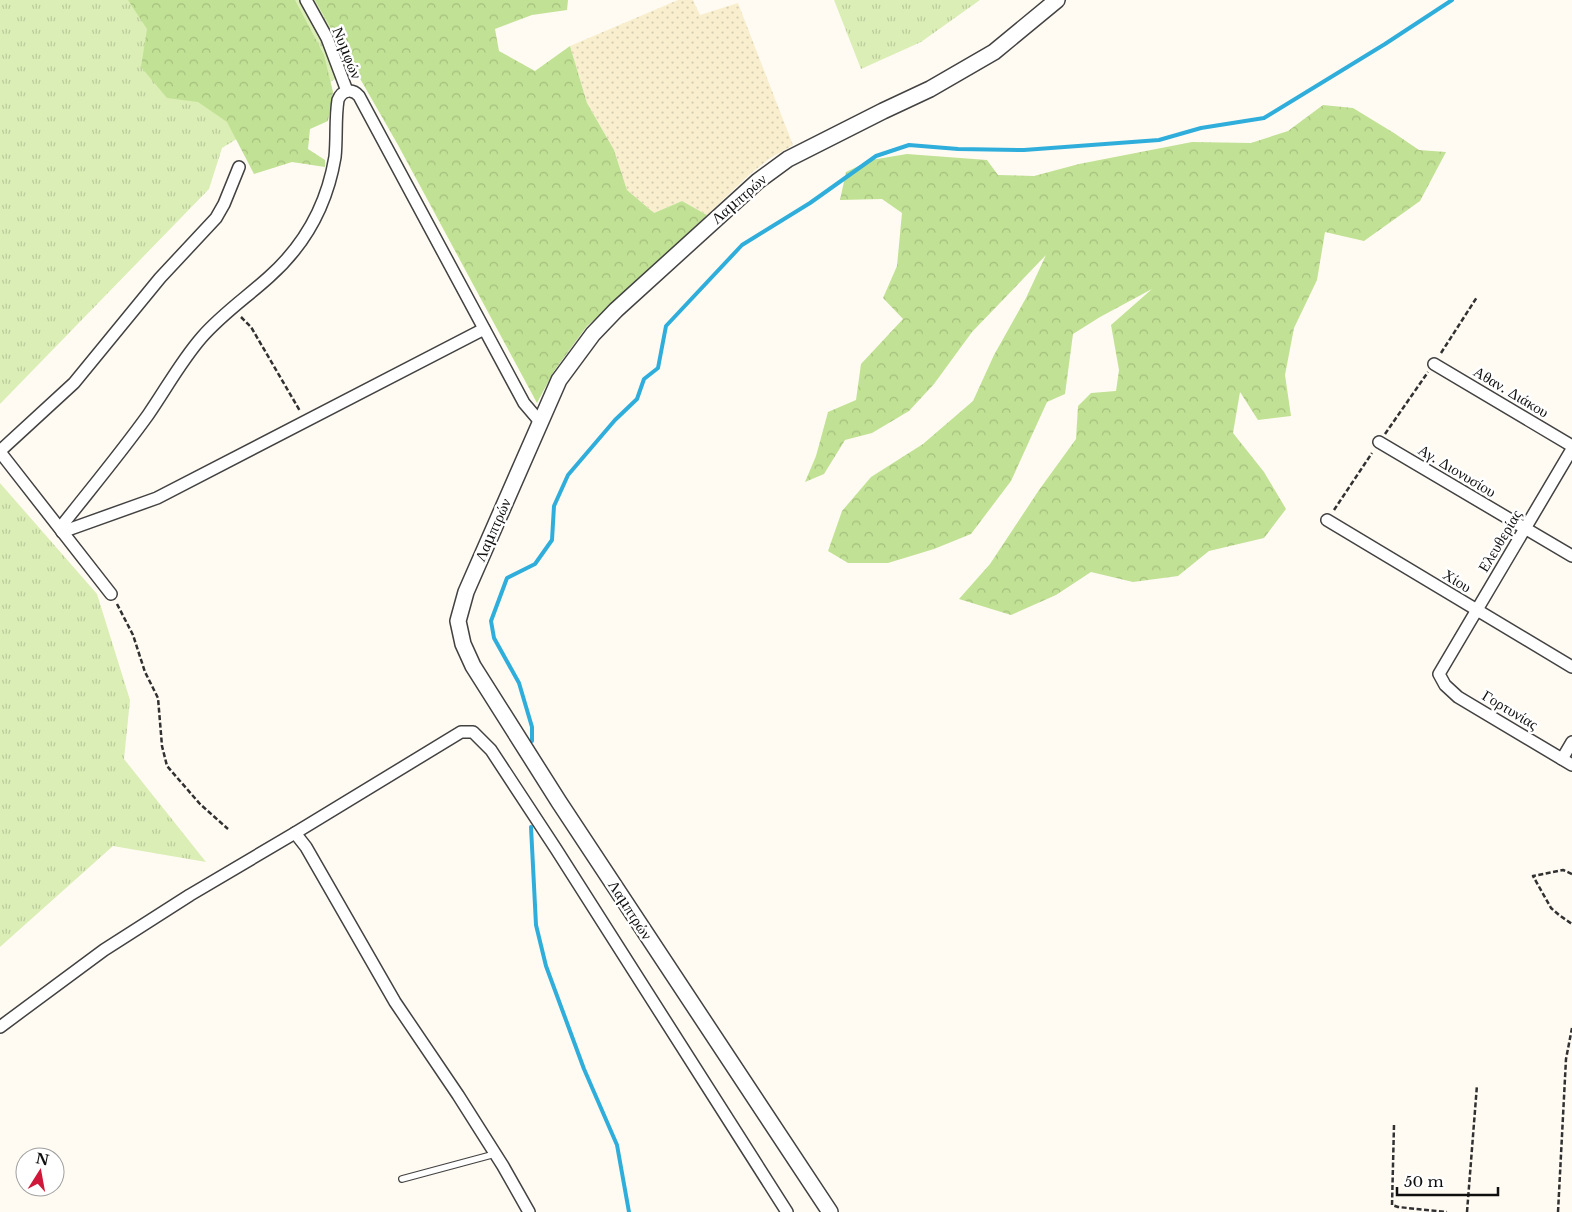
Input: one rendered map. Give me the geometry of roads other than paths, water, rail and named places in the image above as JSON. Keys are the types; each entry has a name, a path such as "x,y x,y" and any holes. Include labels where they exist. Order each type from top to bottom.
{"street":[{"name":"Νυμφών","path":"306,0 327,38 347,91"},
{"name":"Λαμπτρών","path":"830,1212 559,802 473,666 463,644 458,621 466,592 560,380 592,334 758,181 788,159 883,110 930,89 994,52 1057,0"},
{"path":"61,530 144,421 191,350 231,308 279,268 312,227 333,166 336,148 338,100 347,91 359,96 524,404 541,423"},
{"path":"111,594 0,452 74,383 160,278 216,218 224,204 239,167"},
{"path":"61,530 157,498 484,329"},
{"name":"Αθαν. Διάκου","path":"1434,364 1572,448"},
{"name":"Αγ. Διονυσίου","path":"1379,442 1572,556"},
{"name":"Ελευθερίας","path":"1439,674 1572,448"},
{"name":"Χίου","path":"1327,520 1572,667"},
{"name":"Γορτυνίας","path":"1439,674 1445,685 1458,697 1567,762"},
{"path":"0,1027 104,950 190,895 454,736 461,732 473,732 491,750 556,849 787,1212"},
{"path":"1567,762 1572,742"},
{"path":"294,832 306,847 395,1002 458,1094 496,1154 529,1212"}],"lane":[{"path":"402,1179 496,1154"}],"waterway":[{"path":"532,741 532,727 519,683 494,638 491,621 507,578 535,564 552,540 554,506 568,475 615,420 637,399 644,379 658,368 666,326 742,245 810,203 876,156 909,145 958,149 1024,150 1159,140 1201,128 1264,118 1385,44 1452,0"},
{"path":"531,827 536,925 546,966 584,1069 617,1145 629,1212"}]}
